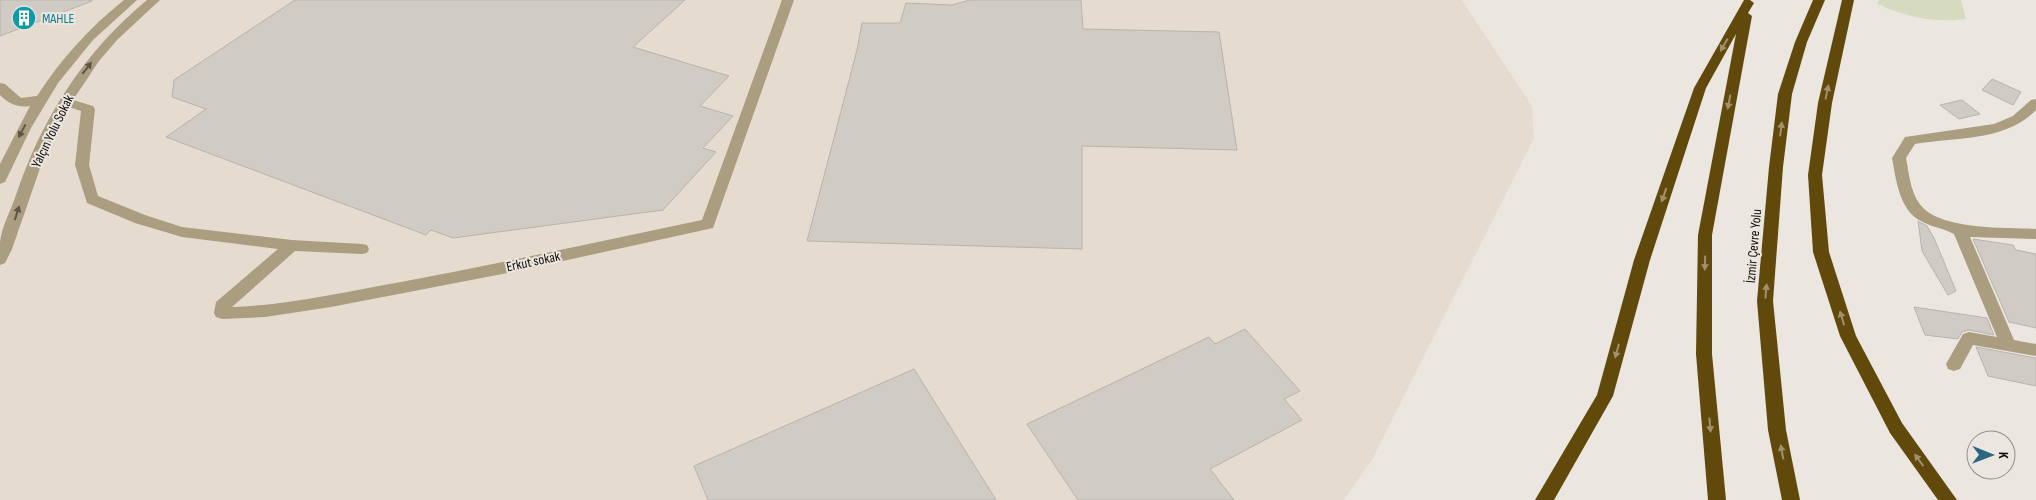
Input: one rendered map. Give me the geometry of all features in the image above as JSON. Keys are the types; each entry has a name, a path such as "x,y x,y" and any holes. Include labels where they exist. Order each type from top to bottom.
{"highway":[{"name":"İzmir Çevre Yolu","path":"1791,500 1777,430 1765,302 1776,167 1785,94 1801,42 1819,0"},
{"path":"1848,0 1840,28 1825,103 1815,175 1821,252 1848,336 1896,428 1948,500"},
{"path":"1544,500 1604,396 1642,260 1700,88 1749,2"},
{"path":"1717,500 1704,354 1705,235 1749,2"}],"street":[{"name":"Yalçın Yolu Sokak","path":"0,179 15,144 40,98 86,40 130,0"},
{"name":"Yalçın Yolu Sokak","path":"0,259 8,243 28,180 45,139 64,101 110,40 154,0"},
{"name":"Erkut sokak","path":"292,244 222,306 222,312 251,313 303,306 441,281 708,224 788,0"},
{"path":"0,87 10,98 18,103 40,98"},
{"path":"64,101 88,109 82,165 92,199 140,219 182,232 292,244 362,249"},
{"path":"2036,103 2017,120 1998,127 1975,132 1932,135 1910,140 1899,158 1907,196 1924,216 1950,225 1960,231 2036,234"},
{"path":"1960,231 2008,344"},
{"path":"1954,364 1969,338 2036,350"}],"shaded area":[{"path":"0,0 1462,0 1532,106 1534,138 1372,460 1344,500 0,500"}],"green space":[{"path":"1879,0 1961,0 1966,19 1942,20 1920,18 1877,4"}],"building":[{"name":"MAHLE","path":"0,0 92,0 92,1 0,36"},
{"path":"295,0 685,0 633,47 729,76 700,106 733,116 703,148 716,152 663,210 453,238 431,230 426,235 166,137 206,109 172,97 174,80"},
{"path":"970,0 1081,0 1083,29 1219,32 1237,150 1082,146 1082,249 807,241 857,50 862,23 900,23 906,3 952,5"},
{"path":"1992,79 2021,92 2013,105 1982,90"},
{"path":"1962,100 1980,114 1959,119 1940,105"},
{"path":"1918,221 1927,226 1934,238 1956,291 1948,295 1922,251"},
{"path":"1973,239 2013,245 2016,250 2036,254 2036,328 2009,322"},
{"path":"1914,307 1987,318 1994,335 1969,330 1962,332 1958,339 1925,335"},
{"path":"1245,329 1300,391 1284,399 1302,420 1210,469 1234,500 1078,500 1027,424 1209,337 1215,344"},
{"path":"1976,347 2036,358 2036,386 1988,376"},
{"path":"914,369 996,500 708,500 694,466"}],"place":[{"name":"MAHLE","path":"24,18"}]}
